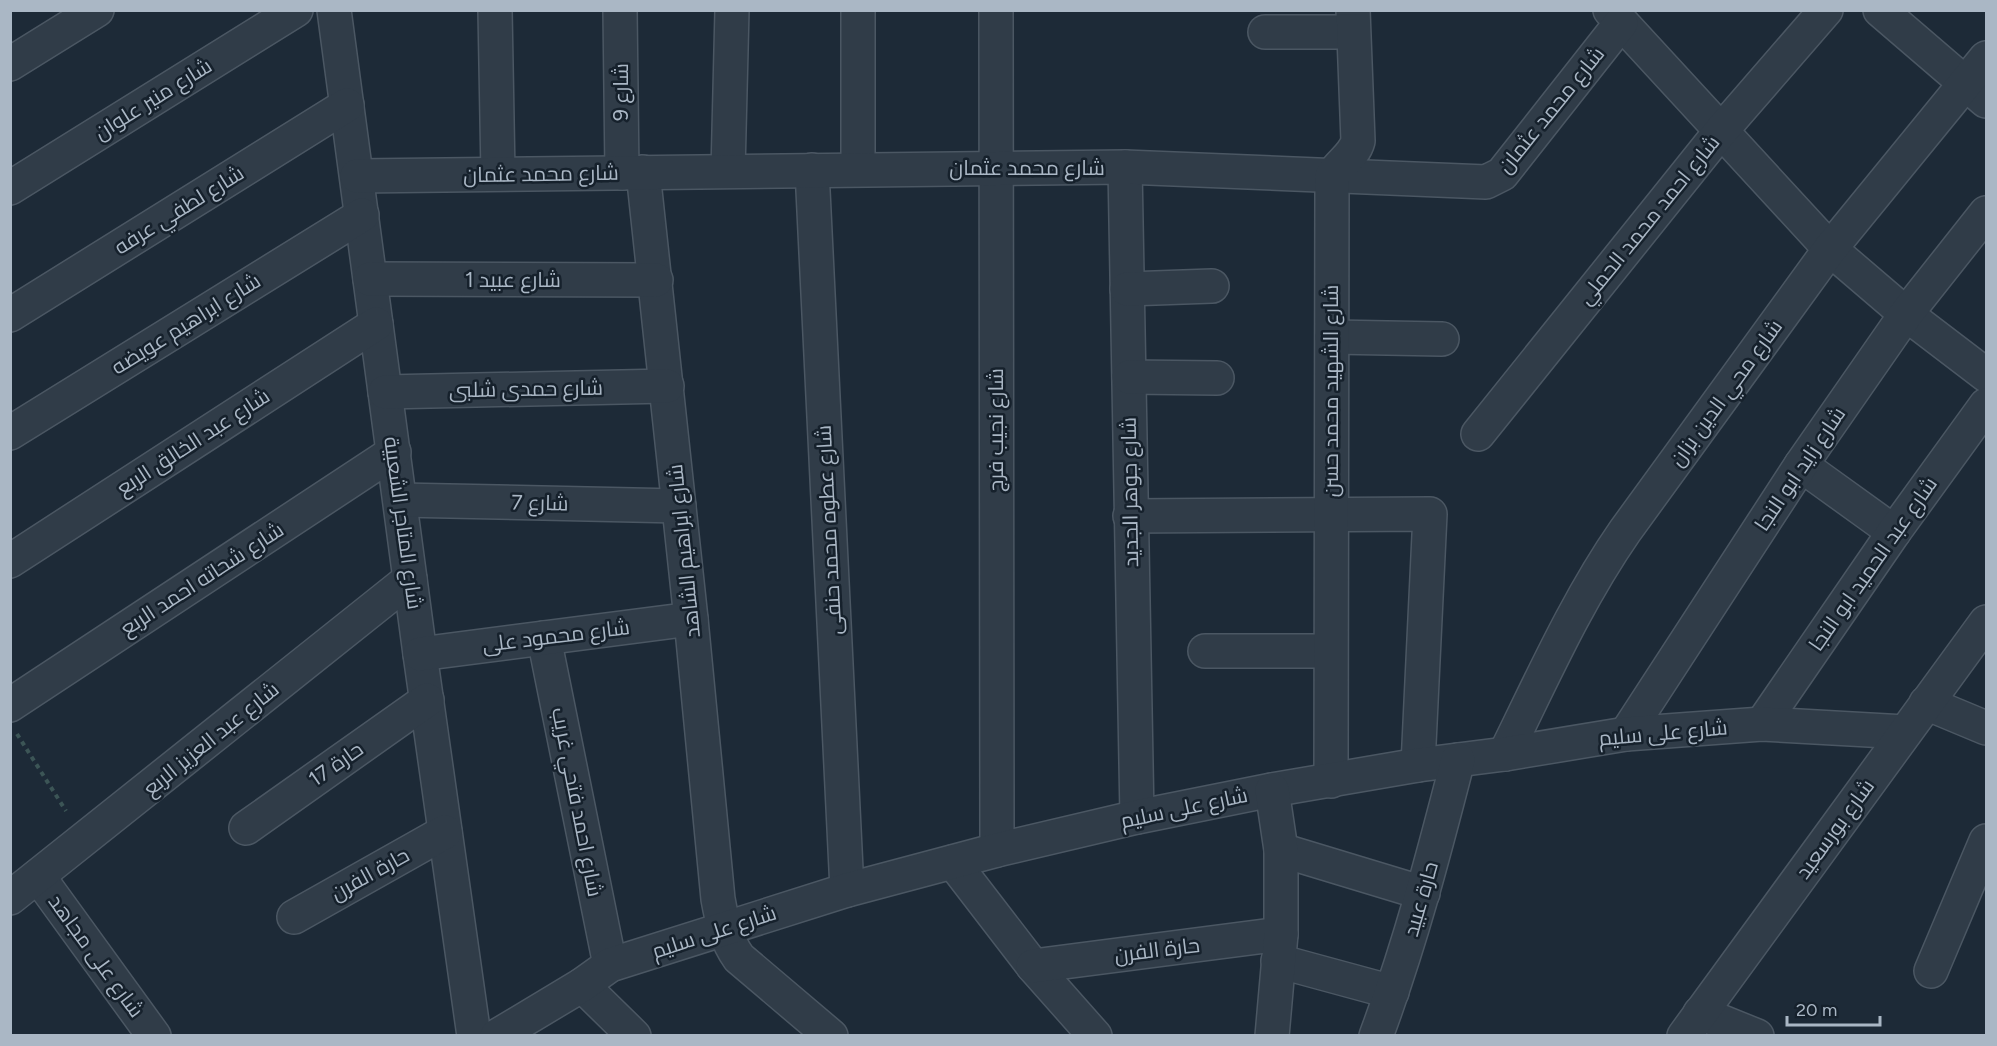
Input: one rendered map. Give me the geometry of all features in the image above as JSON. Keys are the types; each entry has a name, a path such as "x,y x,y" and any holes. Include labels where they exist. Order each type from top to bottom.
{"street":[{"path":"10,64 97,10"},
{"name":"شارع منير علوان","path":"10,188 296,10"},
{"name":"شارع المتاجر الشعبية","path":"334,10 420,654 474,1035"},
{"path":"495,10 498,174"},
{"name":"شارع 9","path":"620,10 632,173"},
{"path":"728,171 732,10"},
{"path":"858,10 858,169"},
{"name":"شارع نجيب فرج","path":"996,10 997,850"},
{"name":"شارع احمد محمد الحملي","path":"1478,434 1721,131 1826,10"},
{"path":"1880,10 1976,92"},
{"path":"1616,17 1830,249 1906,314 1986,375"},
{"name":"شارع محمد عثمان","path":"357,176 1125,167 1477,183 1495,179 1502,174 1616,17"},
{"path":"1265,32 1353,21 1358,141 1352,154 1332,176"},
{"name":"شارع محي الدين بزان","path":"1504,754 1600,567 1830,249 1976,92 1986,58"},
{"name":"شارع لطفي عرفه","path":"10,315 347,105"},
{"name":"شارع جوهر الجديد","path":"1125,167 1137,817"},
{"name":"شارع عطوه محمد حنفى","path":"812,170 847,890"},
{"name":"شارع ابراهيم الشاهد","path":"632,173 656,280 718,899 724,930 739,958 831,1035"},
{"name":"شارع الشهيد محمد حسن","path":"1331,781 1332,176"},
{"name":"شارع زايد ابو النجا","path":"1626,734 1801,465 1906,314 1986,213"},
{"name":"شارع ابراهيم عويضه","path":"10,433 362,215"},
{"name":"شارع عبيد 1","path":"370,279 656,280"},
{"path":"1127,289 1212,286"},
{"name":"شارع عبد الخالق الربع","path":"10,561 376,324"},
{"path":"1332,337 1442,339"},
{"path":"1129,377 1217,378"},
{"name":"شارع حمدى شلبى","path":"386,392 667,386"},
{"name":"شارع عبد الحميد ابو النجا","path":"1762,724 1894,532 1986,405"},
{"name":"شارع شحاته احمد الربع","path":"14,719 394,452"},
{"path":"1801,465 1894,532"},
{"name":"شارع 7","path":"400,500 679,506"},
{"path":"1130,516 1430,514 1418,765"},
{"name":"شارع عبد العزيز الربع","path":"10,898 410,579"},
{"name":"شارع محمود على","path":"420,654 691,619"},
{"name":"شارع بورسعيد","path":"1692,1024 1986,622"},
{"name":"شارع احمد فتحي غريب","path":"544,638 610,965"},
{"path":"1205,651 1330,651"},
{"name":"حارة 17","path":"246,828 427,700"},
{"path":"1926,703 1986,728"},
{"name":"شارع على سليم","path":"497,1035 582,985 610,965 847,890 997,850 1137,817 1272,790 1418,765 1626,734 1762,724 1905,732"},
{"name":"حارة عبيد","path":"1376,1035 1423,893 1458,760"},
{"path":"1272,790 1281,850 1279,947 1272,1035"},
{"name":"حارة الفرن","path":"294,916 445,832"},
{"path":"1931,971 1977,891 1986,840"},
{"path":"1281,850 1423,893"},
{"path":"953,862 1033,966 1095,1035"},
{"name":"شارع على مجاهد","path":"38,876 154,1035"},
{"path":"1279,947 1392,992"},
{"name":"حارة الفرن","path":"1033,966 1279,947"},
{"path":"582,985 634,1035"},
{"path":"1692,1024 1757,1035"}],"path":[{"path":"14,719 85,840"}]}
